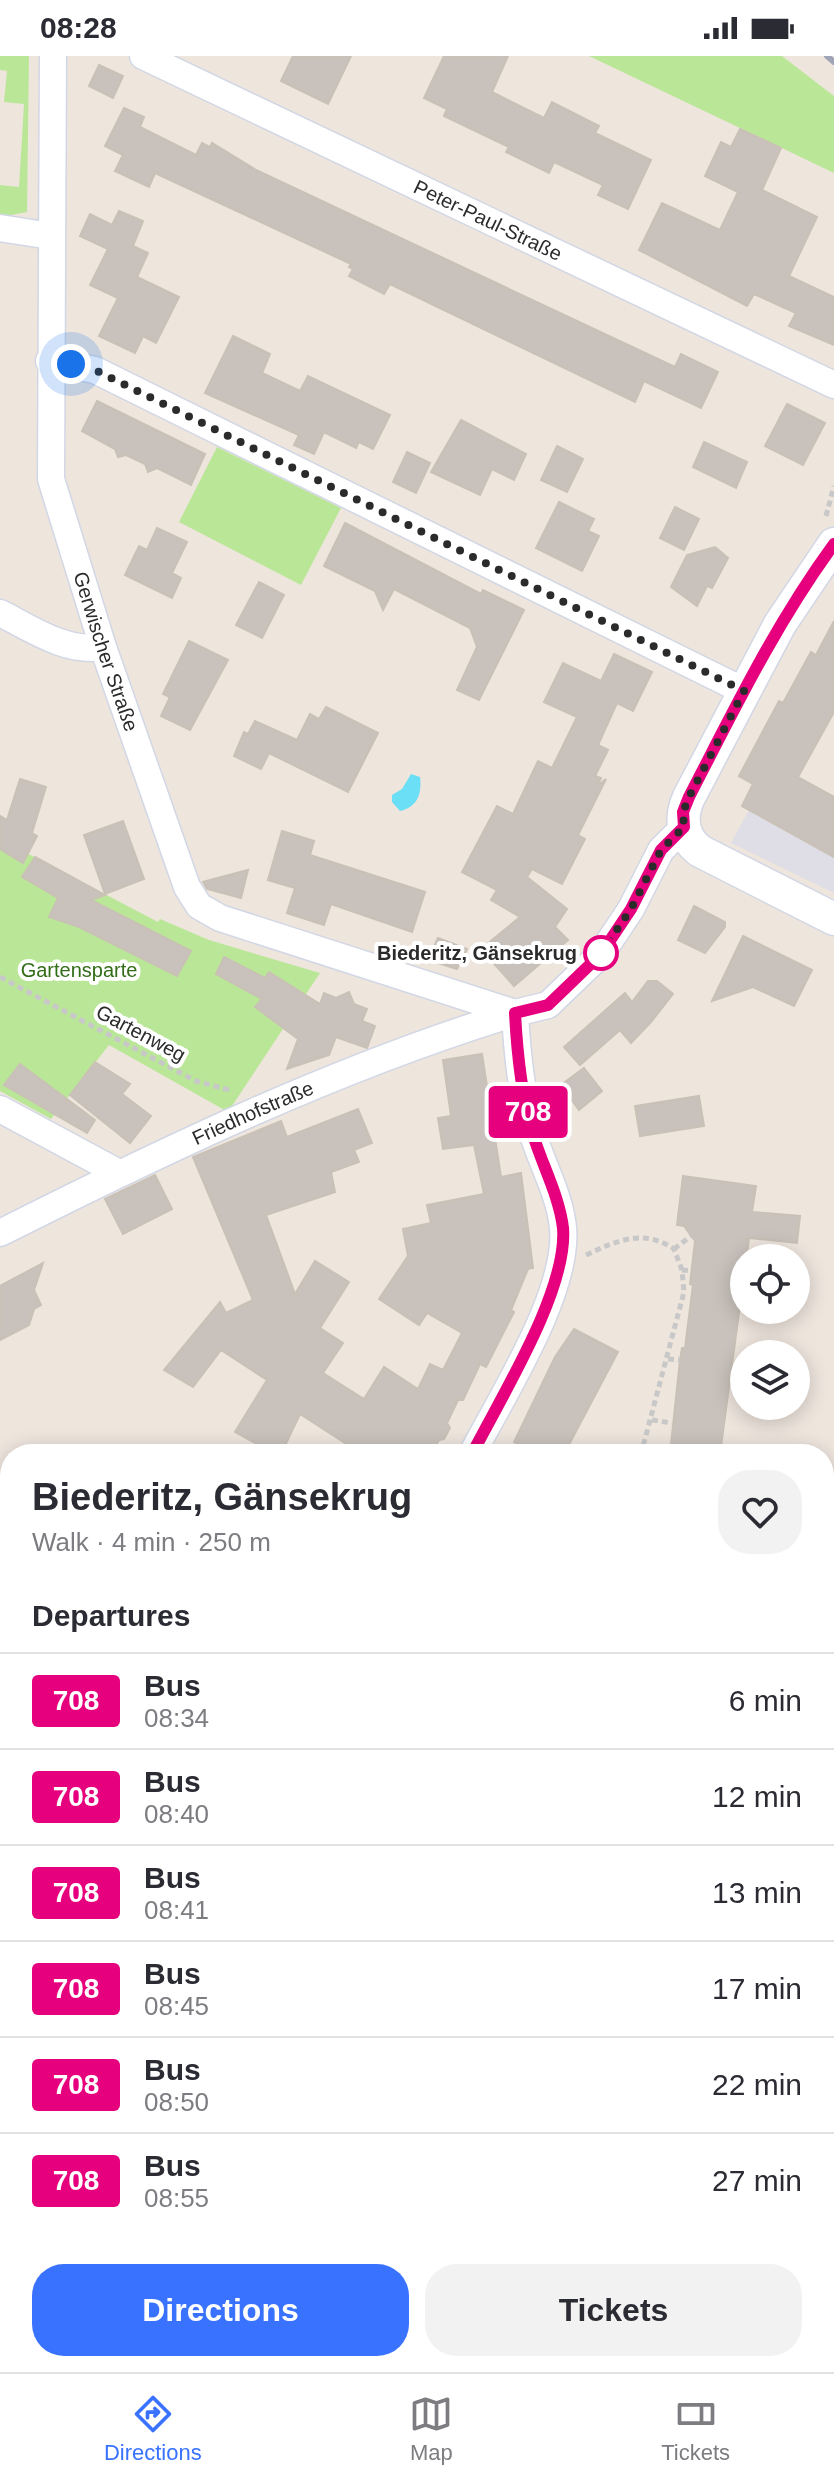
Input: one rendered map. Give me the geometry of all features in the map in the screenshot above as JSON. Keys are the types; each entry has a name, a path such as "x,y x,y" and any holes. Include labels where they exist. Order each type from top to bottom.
{"street":[{"name":"Gerwischer Straße","path":"53,56 49,361 51,479 103,647 187,887 199,906 220,918 515,1013"},
{"name":"Peter-Paul-Straße","path":"143,56 834,385"},
{"path":"0,228 51,236"},
{"path":"49,361 95,370 744,691"},
{"path":"834,544 780,624 683,812 689,841 700,851 834,919"},
{"path":"0,613 63,644 86,649 103,647"},
{"name":"Friedhofstraße","path":"0,1233 119,1173 435,1037 548,1005 601,954 631,909 661,850 684,827"},
{"path":"477,1444 547,1304 562,1257 560,1215 531,1128 521,1075 515,1013"},
{"path":"0,1109 119,1173"}],"path":[{"name":"Gartenweg","path":"0,977 196,1081 271,1106"},
{"path":"674,1249 691,1236"},
{"path":"682,1270 692,1271"},
{"path":"668,1359 680,1360"},
{"path":"652,1420 672,1423"}],"shaded area":[{"path":"761,788 834,829 834,893 731,843"}],"green space":[{"path":"0,56 29,56 27,212 0,217 0,185 19,187 24,104 4,102 7,71 0,70"},
{"path":"589,56 782,56 834,96 834,173"},
{"path":"217,447 341,508 301,585 179,522"},
{"name":"Gartensparte","path":"0,839 158,922 160,919 209,940 320,973 228,1112 109,1045 51,1119 0,1091"}],"water":[{"path":"411,774 420,777 419,794 415,803 400,811 392,802 392,795 402,789"}],"building":[{"path":"293,56 351,56 328,104 281,81"},
{"path":"444,56 508,56 492,92 544,118 552,102 599,126 595,133 651,160 628,209 598,195 603,185 554,162 549,173 506,152 509,147 444,116 447,109 424,98"},
{"path":"99,65 123,76 113,98 89,86"},
{"path":"124,108 144,117 140,127 196,155 202,143 210,147 212,143 256,170 675,367 681,354 718,372 701,408 644,381 635,402 390,284 384,294 349,276 353,269 349,267 351,264 155,173 149,187 115,171 123,155 105,146"},
{"path":"740,129 781,148 762,190 817,217 789,276 834,297 834,345 789,326 796,313 754,294 747,306 639,250 662,203 720,230 738,192 705,176 721,142 731,147"},
{"path":"119,211 143,221 133,246 148,253 137,277 179,297 156,343 143,336 135,353 99,336 118,298 90,285 108,249 80,236 90,214 112,225"},
{"path":"233,336 270,354 262,373 300,391 308,376 390,415 373,449 359,442 356,448 324,432 314,454 294,445 299,435 205,393"},
{"path":"97,401 205,454 191,485 157,468 148,472 145,464 126,455 118,457 115,449 82,431"},
{"path":"787,404 825,423 803,465 765,446"},
{"path":"461,420 526,454 514,480 492,469 480,495 431,472"},
{"path":"704,442 747,462 736,488 693,467"},
{"path":"557,446 583,459 567,492 541,480"},
{"path":"407,452 430,463 416,493 393,482"},
{"path":"559,502 594,519 588,531 599,536 582,571 536,548"},
{"path":"675,507 699,519 684,550 660,538"},
{"path":"345,523 481,594 483,590 524,610 479,700 457,690 477,647 470,628 394,589 383,610 375,591 324,566"},
{"path":"157,528 187,542 172,573 181,578 172,598 125,575 139,546 147,550"},
{"path":"715,547 728,558 712,588 707,586 697,606 671,587 687,555"},
{"path":"259,582 284,595 262,638 236,625"},
{"path":"834,621 834,712 798,777 834,797 834,857 742,806 753,784 739,776 779,701 783,703 811,652 816,655"},
{"path":"189,641 228,660 190,730 161,716 170,697 163,694"},
{"path":"614,654 652,672 633,711 617,703 598,745 608,750 595,776 601,778 597,786 606,779 578,835 585,839 562,884 532,869 527,877 567,909 555,927 568,940 514,986 481,949 520,917 491,900 497,890 462,872 497,806 513,814 538,761 552,768 577,717 544,702 563,663 601,681"},
{"path":"326,707 378,733 348,792 269,753 261,769 234,756 244,732 248,734 255,721 297,740 310,714 319,719"},
{"path":"20,779 46,787 32,833 37,836 23,863 0,849 0,816 7,820"},
{"path":"123,821 144,879 105,894 84,835"},
{"path":"282,831 314,841 310,855 425,892 412,932 331,904 324,925 287,913 295,888 268,880"},
{"path":"35,857 105,895 91,900 191,951 177,976 79,927 49,917 58,898 22,877"},
{"path":"248,870 241,898 207,889 203,882"},
{"path":"694,906 725,922 725,927 705,953 678,940"},
{"path":"743,936 812,970 794,1006 753,987 712,1001"},
{"path":"438,938 467,949 457,969 428,960"},
{"path":"224,957 265,978 269,972 320,1004 324,993 336,998 349,992 354,1004 367,1009 362,1021 375,1026 367,1048 336,1037 329,1055 287,1069 298,1039 255,1007 262,999 216,974"},
{"path":"648,981 657,981 673,994 631,1043 620,1030 580,1065 564,1047 625,993 632,1002"},
{"path":"482,1054 501,1177 521,1173 533,1268 528,1269 511,1310 514,1312 486,1367 480,1364 463,1400 458,1400 447,1423 450,1428 444,1439 437,1444 346,1444 300,1414 286,1444 257,1444 235,1432 267,1380 221,1350 193,1387 164,1370 220,1302 226,1313 253,1300 193,1157 281,1121 287,1137 358,1109 372,1143 354,1150 359,1162 331,1172 335,1192 266,1215 295,1294 315,1261 349,1282 320,1328 343,1343 323,1373 364,1399 384,1367 418,1389 430,1364 443,1370 462,1333 427,1313 419,1325 379,1299 408,1256 403,1229 431,1223 427,1205 484,1194 474,1145 443,1149 438,1118 451,1116 443,1060"},
{"path":"95,1062 130,1084 122,1094 151,1116 130,1143 70,1095"},
{"path":"20,1064 95,1120 87,1133 4,1085"},
{"path":"584,1068 602,1091 579,1110 561,1085"},
{"path":"699,1096 704,1126 640,1136 635,1106"},
{"path":"155,1175 172,1209 123,1234 105,1199"},
{"path":"683,1176 756,1186 752,1212 800,1216 797,1243 749,1238 748,1244 730,1244 730,1324 737,1324 735,1340 730,1340 730,1380 721,1444 671,1444 680,1360 682,1348 685,1348 693,1285 690,1284 695,1241 684,1226 677,1225"},
{"path":"43,1263 34,1290 41,1305 34,1309 29,1325 0,1340 0,1286"},
{"path":"574,1329 618,1352 569,1444 518,1444 514,1442 555,1357"}],"railway":[{"path":"827,56 834,62"}],"bus line":[{"name":"708","path":"477,1444 547,1304 562,1265 563,1226 531,1128 521,1075 515,1013 538,1010 548,1005 601,954 631,909 661,850 684,827 683,812 689,797 744,691 780,624 834,544"}],"place":[{"name":"Biederitz, Gänsekrug","path":"601,953"}],"route":[{"path":"71,364 95,370 744,691 689,797 683,812 684,827 661,850 631,909 601,953"}]}
